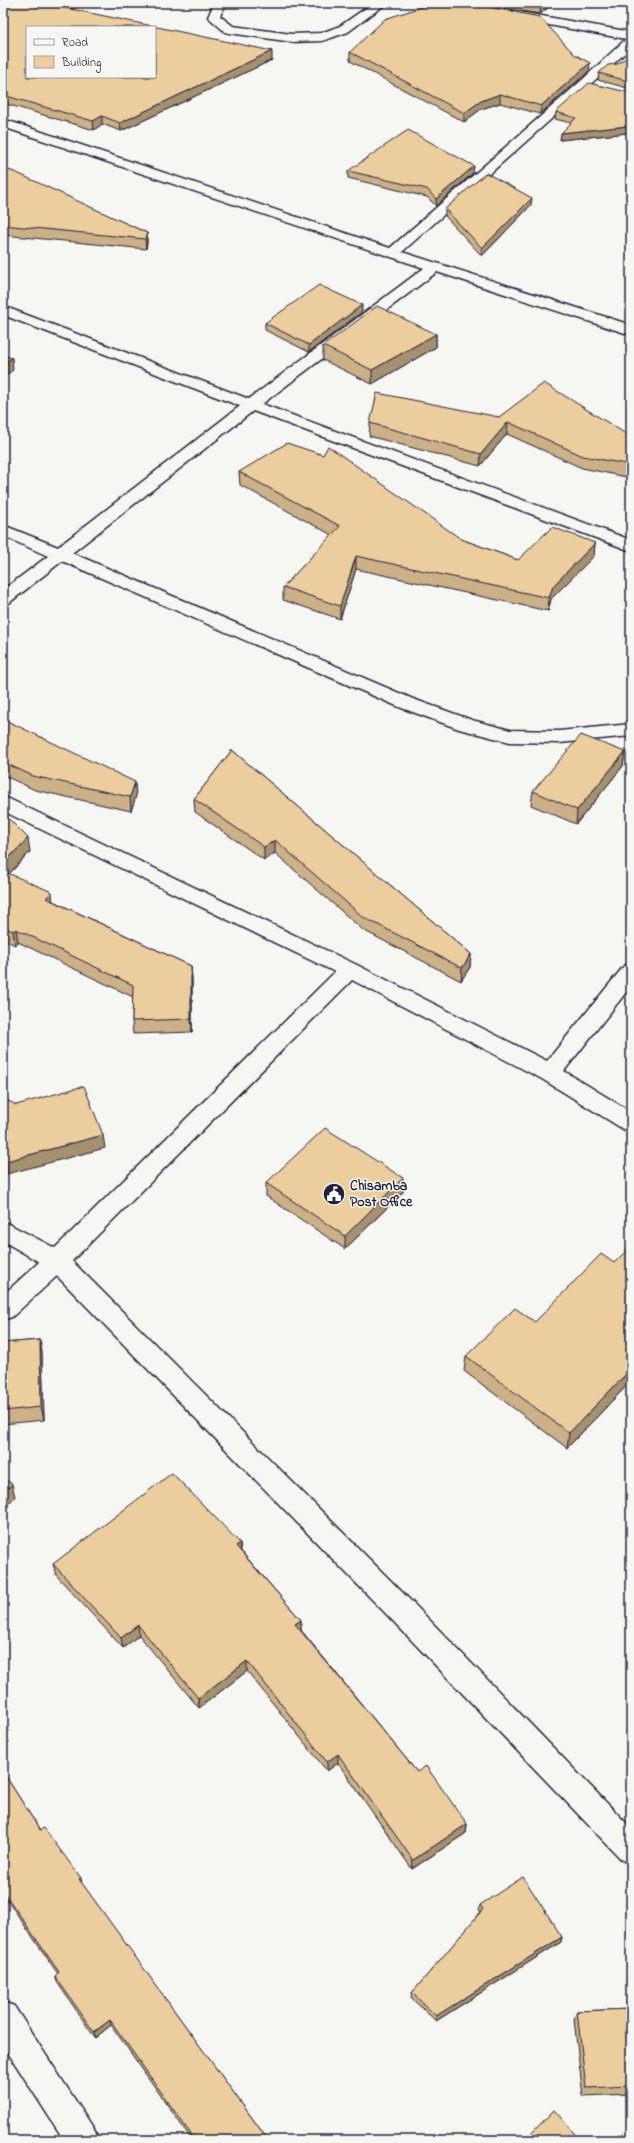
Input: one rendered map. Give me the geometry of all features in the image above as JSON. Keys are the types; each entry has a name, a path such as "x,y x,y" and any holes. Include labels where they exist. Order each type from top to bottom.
{"street":[{"path":"220,3 214,17 229,29 292,38 322,37 344,29 381,3"},
{"path":"501,13 631,36"},
{"path":"392,253 586,83 631,41"},
{"path":"586,83 601,87"},
{"path":"3,123 392,253 631,330"},
{"path":"3,599 252,405 436,267"},
{"path":"3,310 252,405 631,546"},
{"path":"3,530 62,554 406,703 466,725 510,736 559,736 631,730"},
{"path":"3,802 350,970 550,1073 631,1123"},
{"path":"3,1310 57,1261 350,970"},
{"path":"550,1073 631,971"},
{"path":"3,1230 57,1261 402,1611 631,1849"},
{"path":"3,2017 84,2140"}],"building":[{"path":"3,3 55,3 47,4 152,26 26,26 26,78 156,78 156,27 272,51 120,123 102,116 93,121 3,95"},
{"path":"433,3 468,3 540,17 574,54 590,63 541,106 500,94 481,101 464,113 350,52 385,19"},
{"path":"521,3 545,3 541,6"},
{"path":"626,58 631,60 631,82 599,73 608,65 617,64"},
{"path":"589,83 631,93 631,127 628,126 561,133 576,118 556,112"},
{"path":"408,130 474,166 436,199 427,189 348,171"},
{"path":"3,168 17,173 147,233 145,239 3,225"},
{"path":"486,173 532,198 482,248 445,209"},
{"path":"319,285 362,305 309,345 265,323"},
{"path":"377,306 436,334 372,370 323,346"},
{"path":"3,355 12,358 3,364"},
{"path":"544,383 631,437 631,465 583,456 508,422 481,454 370,423 377,393 499,417"},
{"path":"287,443 323,455 328,446 461,539 518,560 552,527 595,543 553,586 549,598 356,556 340,606 283,587 340,526 239,472"},
{"path":"3,719 135,782 130,797 33,776 3,762"},
{"path":"581,735 625,752 577,810 533,791"},
{"path":"232,750 471,954 462,968 363,917 275,840 264,847 194,799"},
{"path":"3,813 28,838 3,864"},
{"path":"3,871 52,892 46,898 191,966 191,1019 132,1021 133,985 16,929 13,931 3,927"},
{"path":"84,1086 103,1135 3,1162 3,1098 16,1105"},
{"name":"Chisamba Post Office","path":"325,1128 403,1178 345,1236 266,1183"},
{"path":"631,1246 631,1369 569,1433 466,1356 515,1308 535,1322 601,1254 614,1263"},
{"path":"40,1340 41,1407 3,1411 3,1343"},
{"path":"172,1473 240,1543 236,1546 301,1620 295,1624 417,1772 426,1766 467,1824 413,1860 338,1754 327,1762 247,1661 198,1698 138,1625 121,1638 53,1564"},
{"path":"3,1478 12,1484 3,1494"},
{"path":"3,1772 40,1830 44,1828 81,1878 79,1879 268,2140 195,2140 110,2020 94,2032 55,1976 59,1972 3,1891"},
{"path":"523,1877 562,1937 436,2016 412,1993 483,1909 480,1905"},
{"path":"631,2009 631,2086 586,2088 577,2011"},
{"path":"554,2110 580,2140 525,2140"}],"place":[{"name":"Chisamba Post Office","path":"334,1194"}]}
